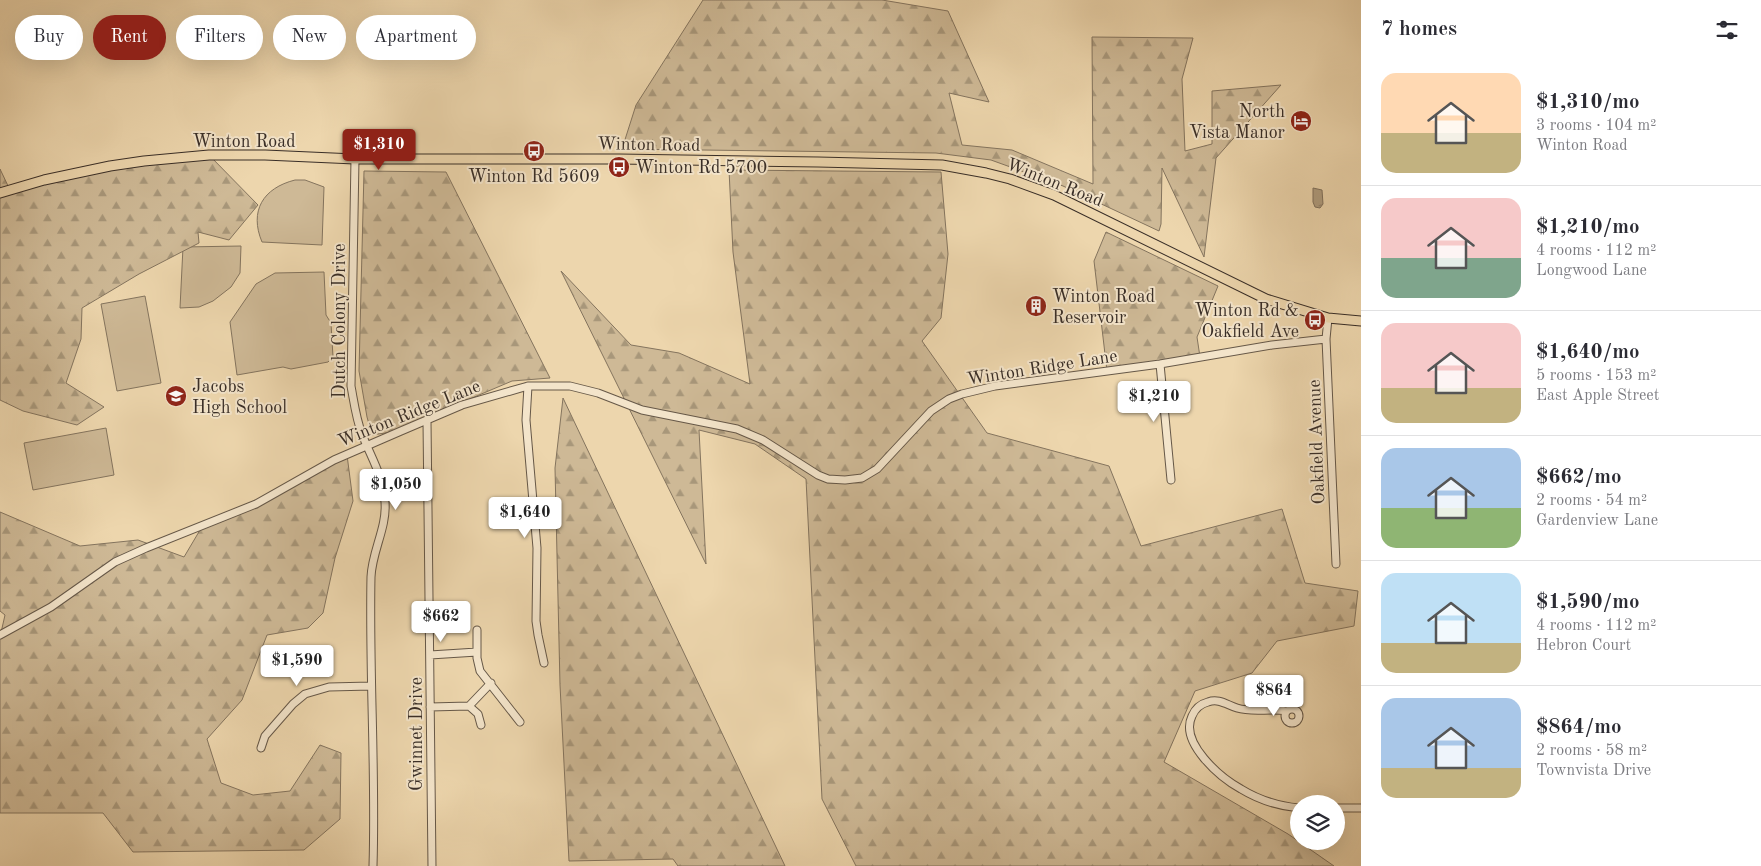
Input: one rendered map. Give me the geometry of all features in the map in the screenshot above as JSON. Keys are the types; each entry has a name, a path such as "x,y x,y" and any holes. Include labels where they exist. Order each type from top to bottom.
{"main road":[{"name":"Winton Road","path":"0,193 110,166 167,158 243,155 354,159 619,159 917,163 966,169 1010,179 1054,195 1266,299 1328,318 1361,321"}],"street":[{"name":"Dutch Colony Drive","path":"354,159 352,386 358,422 381,479 385,506 385,519 371,574 374,866"},
{"name":"Oakfield Avenue","path":"1328,318 1326,339 1336,564"},
{"name":"Winton Ridge Lane","path":"0,635 51,607 115,562 256,504 334,460 462,405 528,386 570,386 658,414 737,429 763,440 818,475 828,479 845,480 862,478 877,470 930,411 949,399 962,394 995,386 1160,364 1272,345 1326,339"},
{"path":"1160,364 1171,480"},
{"path":"528,386 526,420 537,548 536,621 544,663"},
{"name":"Gwinnet Drive","path":"426,421 432,866"},
{"path":"476,630 480,671 520,722"},
{"path":"430,655 477,652"},
{"path":"470,706 491,683"},
{"path":"261,748 265,736 293,704 305,694 328,687 371,686"},
{"path":"1286,711 1236,708 1226,703 1209,701 1195,710 1190,720 1189,729 1191,738 1207,762 1239,788 1276,804 1290,806"},
{"path":"430,706 470,706 478,714 481,725"},
{"path":"1345,808 1361,808"}],"green space":[{"path":"703,0 882,0 948,11 989,102 949,93 962,145 1012,150 1093,184 1092,37 1193,38 1182,79 1185,151 1212,144 1212,91 1281,85 1216,158 1204,257 1162,168 1161,224 1159,231 1063,186 991,160 936,153 622,149 636,105"},
{"path":"209,155 258,205 229,240 198,232 199,243 139,274 82,308 81,339 66,383 104,407 77,425 23,411 0,400 0,169 10,190 44,180"},
{"path":"729,170 941,172 948,254 941,318 922,341 987,433 1109,466 1141,546 1282,509 1305,583 1358,591 1354,626 1277,641 1252,673 1195,691 1164,762 1290,835 1290,850 1311,850 1334,866 856,866 822,799 806,479 755,444 699,430 706,564 561,271 631,345 679,353 750,384 733,252"},
{"path":"364,171 446,172 550,378 512,381 392,432 372,435 359,371"},
{"path":"295,180 305,180 324,187 322,245 262,242 257,220 262,202 275,189"},
{"path":"1106,232 1218,286 1197,337 1200,357 1107,371 1094,261"},
{"path":"241,246 240,273 231,287 213,301 199,307 180,308 183,247"},
{"path":"324,272 326,315 331,323 333,357 328,362 291,369 283,367 237,375 230,322 256,284 275,273"},
{"path":"145,296 161,383 117,391 101,304"},
{"path":"563,398 785,866 678,866 673,859 569,861 560,685 555,468"},
{"path":"106,428 114,475 33,490 24,443"},
{"path":"347,455 353,501 335,558 323,613 308,628 267,635 242,700 207,739 221,783 253,795 290,791 320,745 341,753 340,819 304,850 133,852 103,813 0,813 0,637 5,615 0,611 0,512 80,546 138,540 184,557 203,525 256,504"}],"water":[{"path":"1313,188 1322,190 1323,204 1320,208 1315,207 1313,202"}],"place":[{"name":"North Vista Manor","path":"1301,121"},
{"name":"Winton Rd 5609","path":"534,151"},
{"name":"Winton Rd 5700","path":"619,167"},
{"name":"Winton Road Reservoir","path":"1036,306"},
{"name":"Winton Rd & Oakfield Ave","path":"1315,320"},
{"name":"Jacobs High School","path":"176,396"}]}
